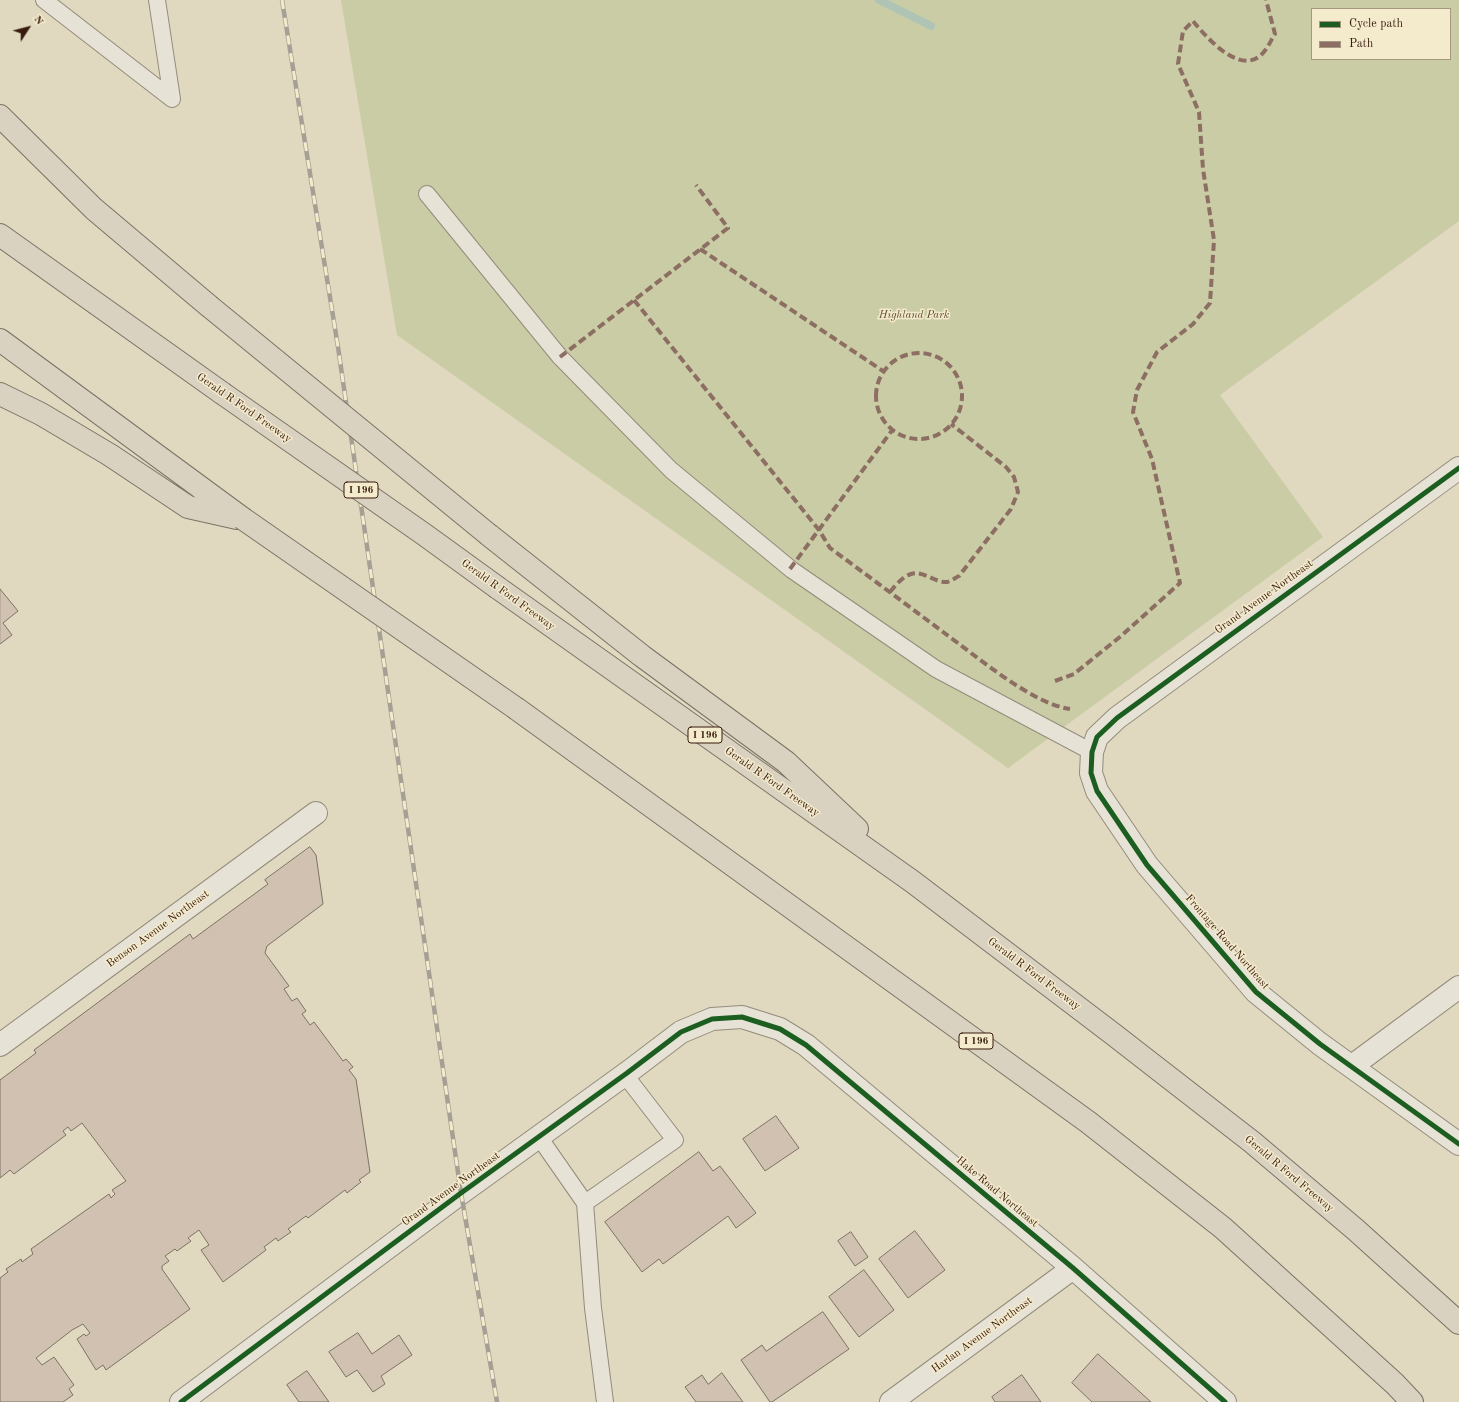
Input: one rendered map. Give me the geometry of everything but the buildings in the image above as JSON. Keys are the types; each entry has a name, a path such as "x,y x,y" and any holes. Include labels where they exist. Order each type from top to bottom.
{"highway":[{"path":"0,116 94,209 209,306 489,535 642,656 786,762 913,882"},
{"name":"Gerald R Ford Freeway","path":"0,235 222,393 425,534 498,588 913,882 1252,1142 1356,1230 1459,1323"},
{"name":"I 196","path":"0,340 242,518 517,709 1088,1122 1223,1228 1395,1384 1412,1402"},
{"path":"0,394 41,414 110,455 188,507 220,515 242,518"}],"street":[{"name":"Grand Avenue Northeast","path":"1092,752 1097,737 1117,718 1459,468"},
{"name":"Frontage Road Northeast","path":"1092,752 1091,773 1097,791 1147,865 1256,992 1320,1044 1459,1144"},
{"name":"Benson Avenue Northeast","path":"0,1045 316,812"},
{"path":"1352,1066 1459,987"},
{"name":"Grand Avenue Northeast","path":"182,1402 682,1032 712,1019 742,1017"},
{"name":"Hake Road Northeast","path":"742,1017 780,1029 806,1045 1073,1268 1226,1402"},
{"name":"Harlan Avenue Northeast","path":"891,1402 1073,1268"}],"lane":[{"path":"44,0 172,100 155,2"},
{"path":"427,194 560,358 677,475 792,570 936,669 1092,752"},
{"path":"585,1203 675,1140 625,1075"},
{"path":"539,1137 585,1203 593,1308 604,1402"}],"green space":[{"name":"Highland Park","path":"341,0 1459,0 1459,221 1220,395 1323,537 1008,768 397,335"}],"waterway":[{"path":"879,0 931,26"}],"railway":[{"path":"282,0 338,347 461,1193 497,1402"}],"marked path":[{"path":"1055,681 1074,674 1121,636 1180,583 1152,459 1133,412 1137,390 1157,352 1193,324 1210,303 1214,240 1203,169 1199,112 1178,64 1183,31 1193,21 1214,44 1233,57 1243,60 1252,60 1261,55 1275,34 1266,0"},
{"path":"560,357 728,228 696,185"},
{"path":"700,249 883,371"},
{"path":"634,300 819,530 830,548 1004,677 1039,698 1055,705 1070,709"},
{"path":"919,353 935,357 949,366 958,380 962,396 958,412 949,426 935,435 919,439 903,435 889,426 880,412 876,396 880,380 889,366 903,357 919,353"},
{"path":"890,592 902,579 911,574 916,573 924,575 942,582 947,582 959,576 1011,509 1018,492 1014,477 1006,467 951,424"},
{"path":"790,569 893,429"}],"cycle path":[{"path":"1459,468 1117,718 1097,737 1092,752 1091,773 1097,791 1147,865 1256,992 1320,1044 1459,1144"},
{"path":"181,1402 461,1193 681,1032 712,1019 742,1017 780,1029 806,1045 1073,1268 1225,1402"}]}
